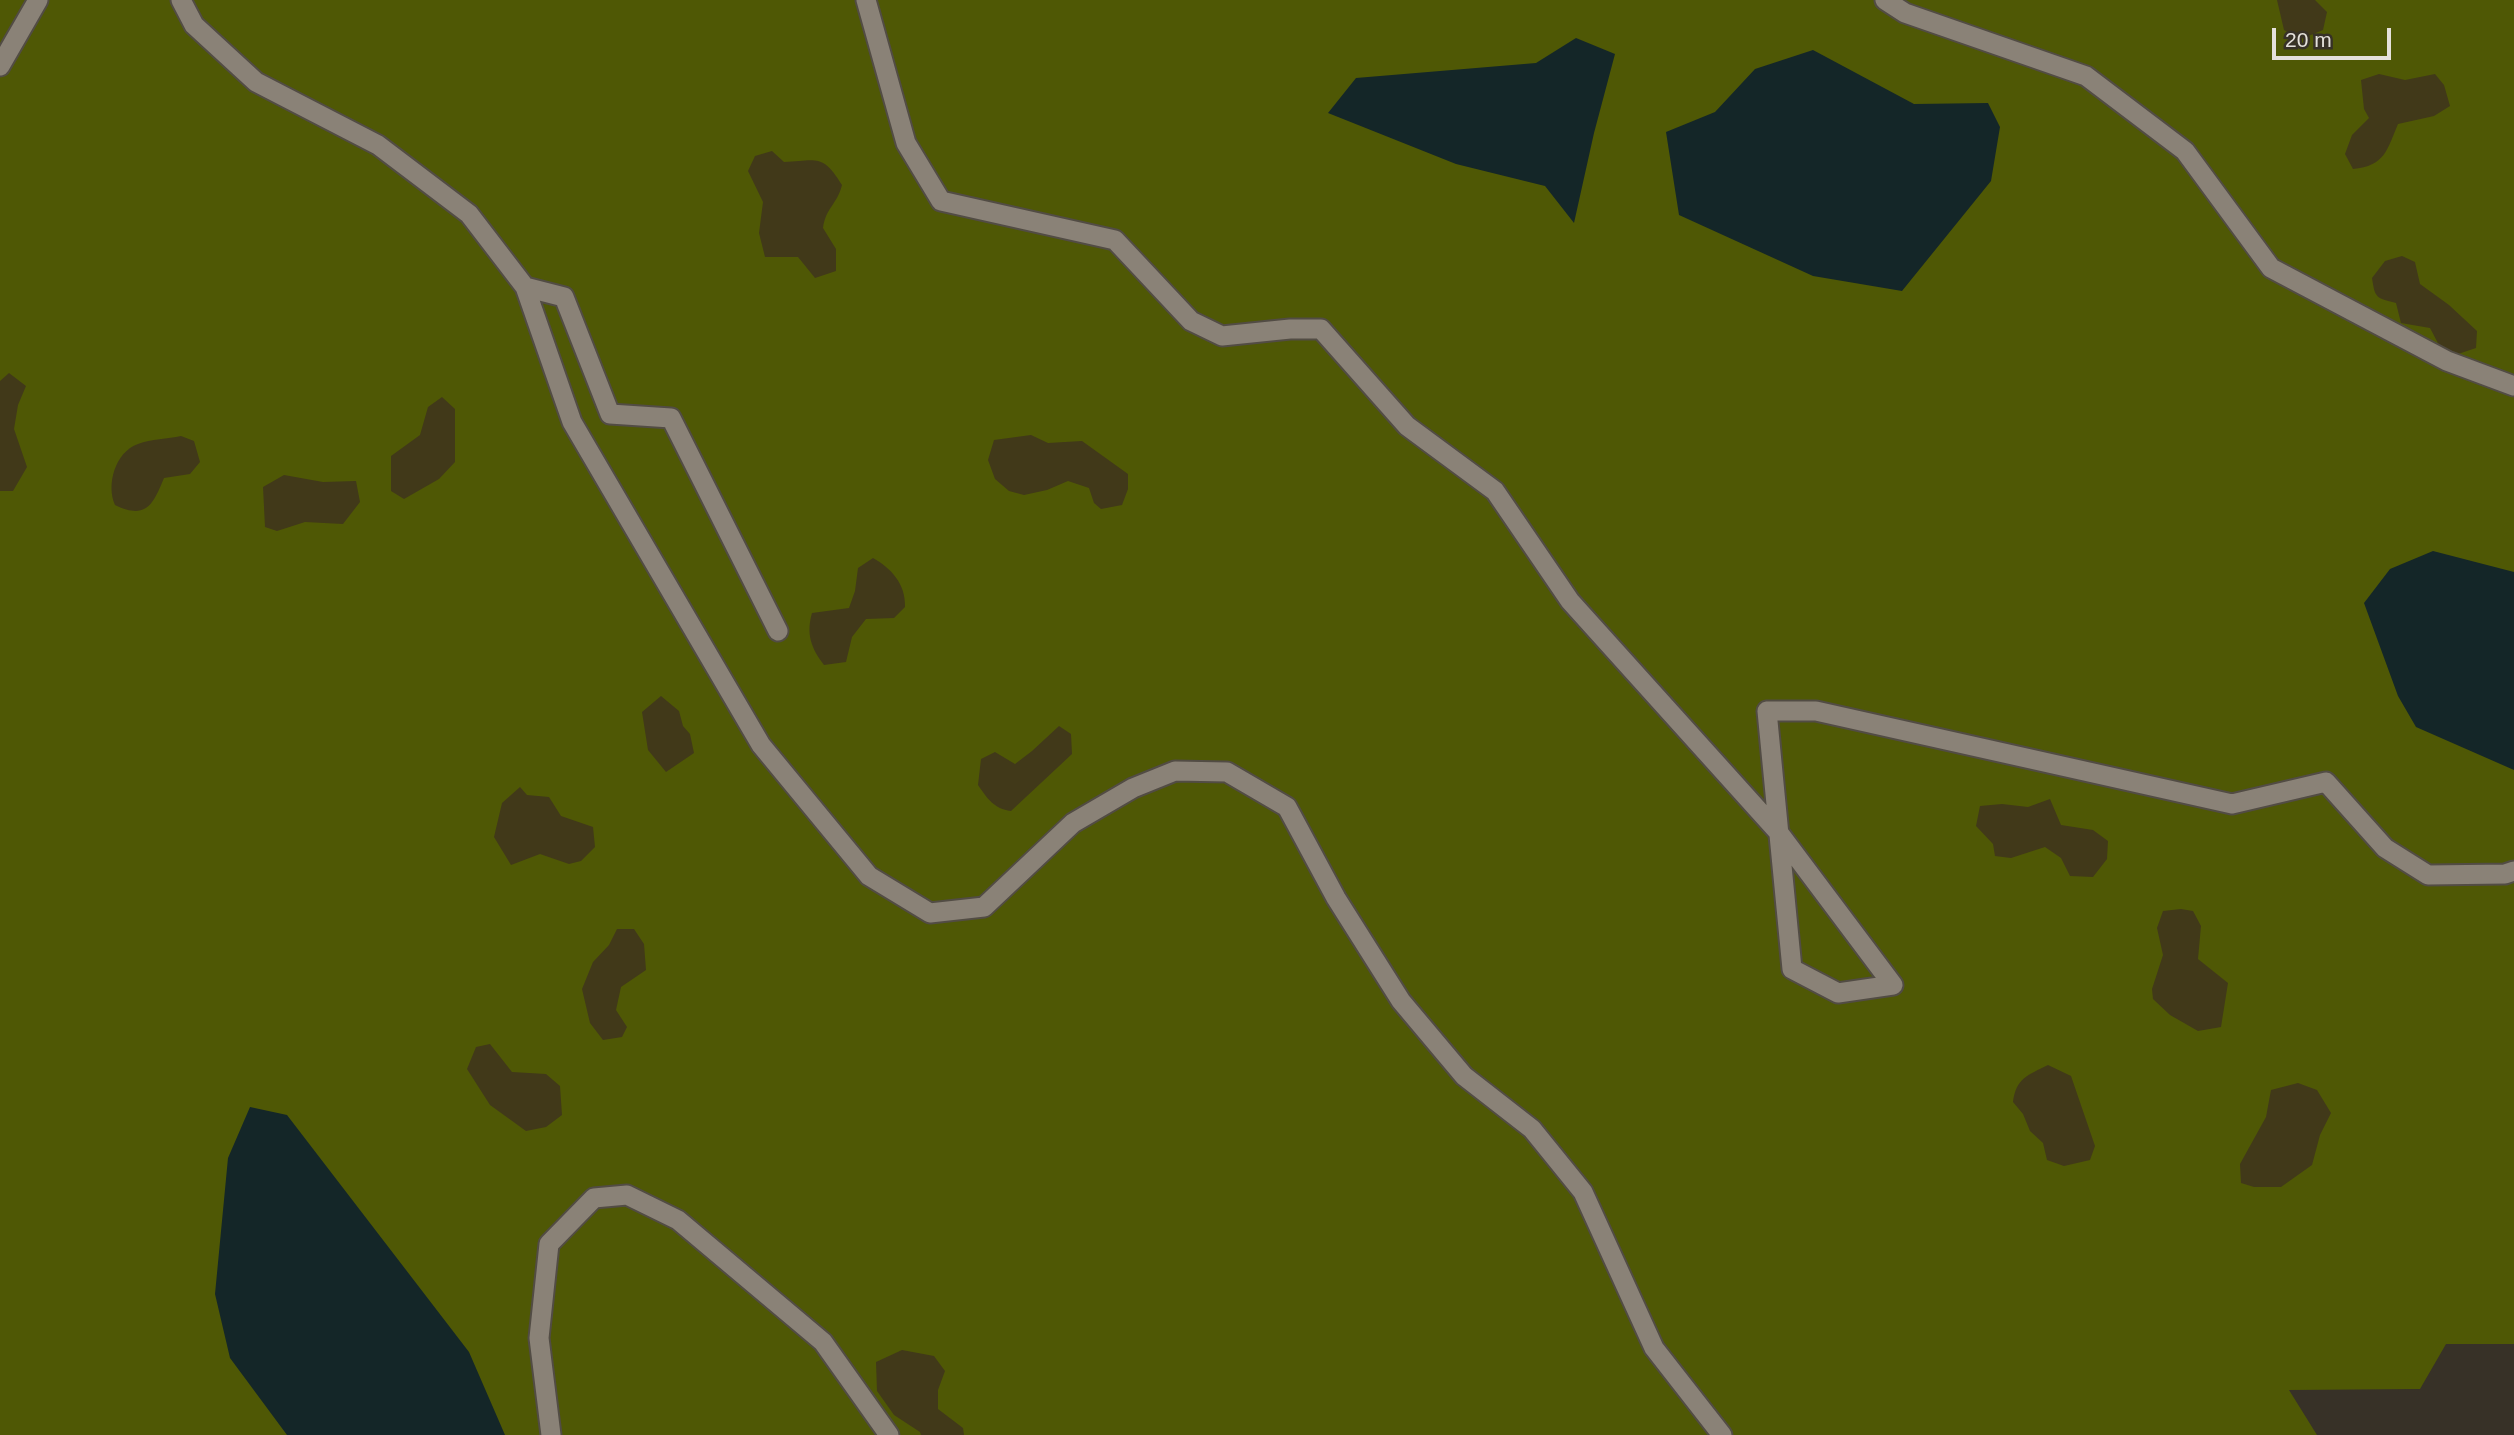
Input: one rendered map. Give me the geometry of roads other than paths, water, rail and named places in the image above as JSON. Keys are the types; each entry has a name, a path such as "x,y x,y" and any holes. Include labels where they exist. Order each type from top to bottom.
{"lane":[{"path":"0,66 38,0"},
{"path":"180,0 194,25 256,82 378,145 469,214 525,287 572,422 761,746 869,876 930,913 984,907 1073,823 1133,788 1175,771 1227,772 1287,807 1336,898 1402,1001 1464,1076 1532,1129 1583,1192 1654,1348 1722,1435"},
{"path":"866,0 906,143 940,201 1115,240 1191,321 1222,336 1290,329 1321,329 1408,426 1495,491 1570,601 1779,833 1893,985 1838,993 1792,969 1779,833 1767,711 1816,711 2232,804 2326,782 2385,848 2428,875 2505,874 2514,871"},
{"path":"1885,0 1905,13 2086,76 2185,151 2271,268 2447,361 2514,386"},
{"path":"525,287 564,297 610,414 671,418 778,631"},
{"path":"551,1435 539,1338 549,1244 594,1198 627,1195 678,1220 823,1342 888,1435"}]}
